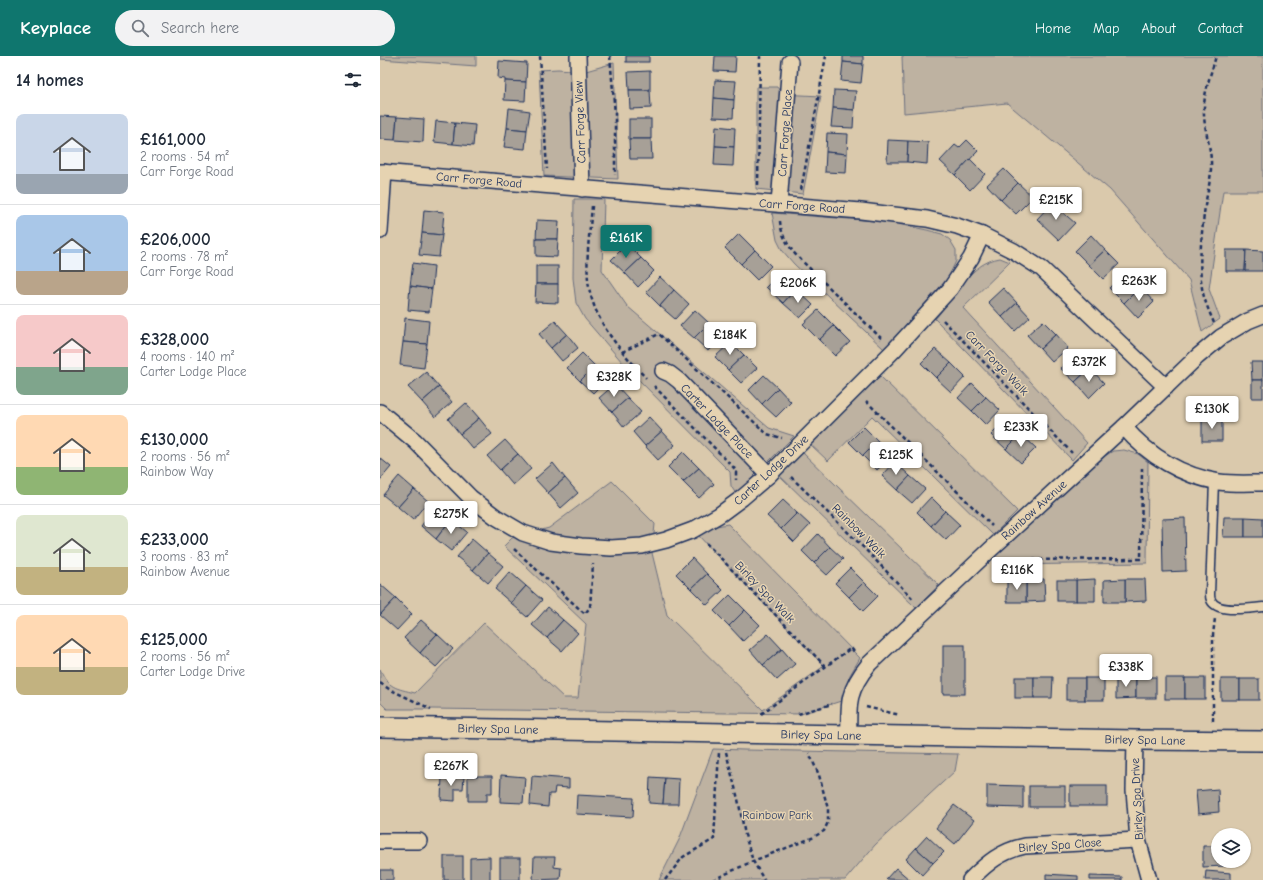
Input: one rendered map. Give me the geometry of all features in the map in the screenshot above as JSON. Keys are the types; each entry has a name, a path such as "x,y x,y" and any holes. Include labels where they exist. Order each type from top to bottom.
{"street":[{"name":"Carr Forge View","path":"578,56 588,189"},
{"name":"Carr Forge Place","path":"779,204 790,62"},
{"name":"Carr Forge Road","path":"382,172 861,211 927,219 957,226 982,235 1014,251 1042,269 1166,387"},
{"path":"380,231 382,172"},
{"name":"Carter Lodge Drive","path":"380,412 415,441 471,498 496,518 523,533 551,542 595,547 642,546 666,540 693,530 719,515 746,495 774,470 894,350 950,289 971,258 982,235"},
{"name":"Rainbow Avenue","path":"849,735 848,708 851,692 858,677 869,664 1003,537 1124,427 1197,357 1221,337 1263,314"},
{"name":"Carter Lodge Place","path":"663,371 679,381 774,470"},
{"path":"1124,427 1135,440 1147,450 1163,462 1181,471 1214,481 1263,483"},
{"name":"Birley Spa Lane","path":"380,727 1263,741"},
{"name":"Birley Spa Drive","path":"1135,740 1134,790 1138,840 1148,880"},
{"name":"Birley Spa Close","path":"970,880 998,855 1012,849 1025,846 1138,840"},
{"path":"380,841 419,841"}],"lane":[{"path":"1214,481 1211,601 1216,606 1224,609 1263,607"}],"path":[{"path":"540,56 547,169 545,185"},
{"path":"610,56 615,114 616,191"},
{"path":"758,203 760,56"},
{"path":"798,206 826,56"},
{"path":"1216,56 1207,89 1204,110 1211,161 1211,179 1205,205 1201,255 1202,288 1207,307 1221,337"},
{"path":"588,189 589,289 604,327 622,352 736,470 736,483 746,495"},
{"path":"779,204 781,231 789,246 894,350"},
{"name":"Carr Forge Walk","path":"932,309 1084,464"},
{"path":"622,352 659,334 767,434 801,443"},
{"path":"854,389 1003,537"},
{"path":"990,550 1004,561 1141,559 1142,467 1147,450"},
{"name":"Rainbow Walk","path":"774,470 863,547 925,611"},
{"path":"514,528 505,540 585,614 590,607 595,547"},
{"name":"Birley Spa Walk","path":"693,530 825,666"},
{"path":"1214,722 1213,635 1216,606"},
{"path":"761,714 851,648 860,658 869,664"},
{"path":"380,683 389,689 431,709"},
{"path":"665,880 683,857 714,839 719,749"},
{"path":"726,749 745,835 754,861 764,880"},
{"path":"713,880 754,861 812,838 824,831 828,822 828,808 819,775 808,751"}],"green space":[{"path":"380,56 476,56 476,66 380,59"},
{"path":"902,56 1263,56 1263,191 1223,191 1209,289 1220,319 1202,332 1189,280 1110,190 1007,103 904,113"},
{"path":"614,63 618,179 544,176 539,70 558,69 586,71"},
{"path":"756,87 777,87 782,94 821,96 803,194 756,189"},
{"path":"574,199 604,199 602,270 627,306 769,428 794,436 736,494 731,486 730,472 629,370 585,319 576,303 573,278"},
{"path":"772,213 888,222 927,230 942,234 950,240 956,250 956,261 948,278 884,349 794,264 782,250 777,240"},
{"path":"1000,258 1010,262 963,308 1087,443 1072,460 935,319 963,282 971,274 989,261"},
{"path":"879,375 1017,511 993,535 872,416 828,461 810,444"},
{"path":"1124,450 1138,454 1148,462 1147,563 1003,565 993,557 1103,457 1113,451"},
{"path":"802,452 939,585 916,608 779,475"},
{"path":"612,481 655,524 652,553 667,615 763,710 824,666 693,530 728,524 860,658 850,675 841,701 801,714 387,709 380,702 380,669 383,676 394,687 415,693 484,623 564,698 578,698 586,624 504,546 512,538 549,528"},
{"name":"Rainbow Park","path":"713,749 958,754 955,771 875,845 845,880 659,880 679,840"}],"building":[{"path":"626,56 649,56 649,62 626,62"},
{"path":"715,56 736,56 735,72 714,71"},
{"path":"843,56 863,56 863,64 843,62"},
{"path":"499,61 527,63 526,82 505,81 505,79 498,78"},
{"path":"843,62 863,64 861,83 841,81"},
{"path":"650,71 650,90 629,90 628,72"},
{"path":"715,80 736,81 734,100 714,98"},
{"path":"505,81 526,82 525,101 504,100"},
{"path":"629,90 650,90 651,108 630,109"},
{"path":"834,90 856,91 854,110 833,108"},
{"path":"714,98 734,100 733,118 713,117"},
{"path":"509,108 530,111 527,130 507,128"},
{"path":"833,108 854,110 853,128 831,127"},
{"path":"380,116 397,117 395,140 380,139"},
{"path":"397,117 424,119 423,142 395,140"},
{"path":"629,119 651,119 651,139 629,139"},
{"path":"436,121 455,123 453,144 434,142"},
{"path":"455,123 475,125 473,146 453,144"},
{"path":"716,126 735,128 734,147 715,146"},
{"path":"507,128 527,130 525,149 504,147"},
{"path":"827,133 848,134 847,154 826,152"},
{"path":"629,139 651,139 652,159 630,159"},
{"path":"888,140 908,141 907,162 887,162"},
{"path":"967,140 978,151 955,175 940,161 955,145 959,148"},
{"path":"908,141 928,142 927,164 907,162"},
{"path":"715,146 734,147 733,166 714,165"},
{"path":"826,152 847,154 846,173 825,172"},
{"path":"970,159 985,174 970,190 955,175"},
{"path":"1004,169 1018,183 1001,200 987,185"},
{"path":"1018,183 1033,197 1016,214 1001,200"},
{"path":"1052,203 1075,223 1059,240 1037,219"},
{"path":"424,210 444,212 442,235 422,233"},
{"path":"537,220 559,221 558,239 536,239"},
{"path":"422,233 442,235 439,257 419,255"},
{"path":"739,234 755,250 741,264 725,248"},
{"path":"1091,235 1105,250 1089,265 1075,251"},
{"path":"536,239 558,239 557,257 536,256"},
{"path":"627,244 641,258 625,273 611,260"},
{"path":"755,250 771,266 757,280 741,264"},
{"path":"1105,250 1119,264 1103,279 1089,265"},
{"path":"1226,250 1246,250 1245,271 1226,271"},
{"path":"1246,250 1263,251 1263,271 1245,271"},
{"path":"641,258 654,271 638,287 625,273"},
{"path":"413,263 434,266 432,289 410,286"},
{"path":"536,266 558,266 558,284 536,284"},
{"path":"1125,273 1140,287 1124,303 1109,288"},
{"path":"779,274 796,289 783,303 766,287"},
{"path":"660,277 674,290 660,306 646,292"},
{"path":"536,284 558,284 558,303 535,302"},
{"path":"410,286 432,289 429,312 408,310"},
{"path":"1140,287 1154,302 1138,318 1124,303"},
{"path":"1003,288 1017,303 1002,317 988,302"},
{"path":"796,289 813,305 800,318 783,303"},
{"path":"674,290 689,304 675,319 660,306"},
{"path":"1017,303 1030,317 1015,331 1002,317"},
{"path":"695,310 709,323 694,338 680,326"},
{"path":"818,310 834,326 819,340 803,324"},
{"path":"405,318 429,321 427,344 403,342"},
{"path":"555,321 567,334 551,348 539,334"},
{"path":"1043,321 1056,334 1040,349 1027,335"},
{"path":"709,323 722,335 708,351 694,338"},
{"path":"834,326 850,342 835,356 819,340"},
{"path":"567,334 578,348 562,361 551,348"},
{"path":"1056,334 1068,348 1052,362 1040,349"},
{"path":"403,342 427,344 424,368 400,365"},
{"path":"731,342 744,355 728,370 715,357"},
{"path":"935,349 951,363 936,378 921,363"},
{"path":"582,353 595,366 580,381 567,368"},
{"path":"1076,353 1090,368 1075,382 1060,368"},
{"path":"744,355 757,368 741,383 728,370"},
{"path":"1251,362 1263,362 1263,380 1252,380"},
{"path":"951,363 965,377 951,392 936,378"},
{"path":"595,366 608,378 593,393 580,381"},
{"path":"1090,368 1104,383 1089,398 1075,382"},
{"path":"426,372 439,387 422,402 408,387"},
{"path":"764,375 778,388 762,404 749,390"},
{"path":"1252,380 1263,380 1263,398 1252,398"},
{"path":"972,383 986,397 972,411 958,398"},
{"path":"615,384 628,398 612,412 599,398"},
{"path":"439,387 452,402 435,417 422,402"},
{"path":"778,388 791,402 776,417 762,404"},
{"path":"986,397 1000,410 986,425 972,411"},
{"path":"628,398 641,412 624,427 612,412"},
{"path":"1202,398 1222,398 1222,419 1202,419"},
{"path":"466,403 479,418 460,434 448,419"},
{"path":"649,417 662,431 645,446 633,432"},
{"path":"479,418 492,434 473,449 460,434"},
{"path":"1007,419 1021,434 1006,449 991,435"},
{"path":"1202,419 1222,419 1222,441 1202,441"},
{"path":"864,427 878,441 863,456 849,442"},
{"path":"662,431 675,445 658,460 645,446"},
{"path":"1021,434 1036,448 1021,463 1006,449"},
{"path":"505,440 518,454 500,470 487,456"},
{"path":"878,441 892,456 877,470 863,456"},
{"path":"683,452 699,468 683,482 668,467"},
{"path":"518,454 531,469 513,485 500,470"},
{"path":"380,458 391,467 380,480"},
{"path":"895,462 910,476 897,490 882,476"},
{"path":"553,463 565,478 548,493 535,479"},
{"path":"699,468 714,484 699,498 683,482"},
{"path":"399,476 414,489 398,507 383,495"},
{"path":"910,476 925,489 912,503 897,490"},
{"path":"565,478 578,493 561,508 548,493"},
{"path":"414,489 428,501 413,520 398,507"},
{"path":"931,497 945,511 931,526 917,512"},
{"path":"783,500 797,513 781,529 767,516"},
{"path":"436,507 451,519 436,539 421,526"},
{"path":"945,511 960,525 946,540 931,526"},
{"path":"797,513 810,525 794,542 781,529"},
{"path":"1224,517 1245,517 1245,537 1223,537"},
{"path":"1245,517 1263,518 1263,537 1245,537"},
{"path":"1185,518 1186,571 1163,572 1162,519"},
{"path":"451,519 467,532 451,551 436,539"},
{"path":"818,534 830,547 814,563 802,551"},
{"path":"472,539 488,553 473,570 457,557"},
{"path":"830,547 843,559 827,575 814,563"},
{"path":"488,553 503,566 488,583 473,570"},
{"path":"692,558 707,574 691,589 676,574"},
{"path":"850,568 864,582 849,597 835,583"},
{"path":"510,572 526,586 511,603 495,589"},
{"path":"707,574 723,590 707,605 691,589"},
{"path":"1026,579 1044,579 1045,601 1026,602"},
{"path":"1026,579 1026,602 1007,602 1007,580"},
{"path":"1095,579 1095,601 1076,601 1076,580"},
{"path":"1125,579 1145,579 1146,601 1125,602"},
{"path":"1125,579 1125,602 1104,602 1104,580"},
{"path":"1057,580 1076,580 1076,601 1057,601"},
{"path":"864,582 878,596 863,611 849,597"},
{"path":"380,584 396,598 380,615"},
{"path":"526,586 542,600 527,617 511,603"},
{"path":"730,595 745,610 729,626 714,611"},
{"path":"396,598 412,614 397,630 380,615"},
{"path":"548,607 563,620 547,638 532,625"},
{"path":"745,610 760,625 743,641 729,626"},
{"path":"421,620 437,634 420,653 404,638"},
{"path":"563,620 578,633 562,651 547,638"},
{"path":"437,634 453,649 436,667 420,653"},
{"path":"768,634 782,649 763,665 750,650"},
{"path":"943,645 965,645 965,694 943,694"},
{"path":"782,649 795,664 777,680 763,665"},
{"path":"1015,677 1034,677 1034,698 1015,698"},
{"path":"1034,677 1053,677 1052,698 1034,698"},
{"path":"1116,677 1136,677 1136,698 1116,699"},
{"path":"1136,677 1156,677 1156,698 1136,698"},
{"path":"1066,678 1085,678 1085,700 1066,700"},
{"path":"1085,678 1104,678 1104,700 1085,700"},
{"path":"1165,678 1185,678 1185,699 1165,699"},
{"path":"1185,678 1205,678 1205,699 1185,699"},
{"path":"1221,679 1240,679 1240,700 1221,700"},
{"path":"1240,679 1259,679 1259,700 1240,700"},
{"path":"501,775 525,777 523,803 500,802"},
{"path":"442,776 464,777 463,789 455,789 455,801 441,800"},
{"path":"468,776 492,776 492,793 487,793 487,801 468,801"},
{"path":"532,776 569,779 569,788 555,787 554,794 549,794 548,807 530,805"},
{"path":"650,777 665,778 663,804 649,803"},
{"path":"665,778 679,779 678,804 663,804"},
{"path":"987,785 1023,786 1023,808 987,807"},
{"path":"1029,786 1065,786 1065,807 1029,807"},
{"path":"1070,786 1107,786 1107,806 1070,806"},
{"path":"1218,789 1219,812 1198,814 1196,791"},
{"path":"577,795 634,798 633,817 576,814"},
{"path":"954,805 974,820 955,844 936,828"},
{"path":"927,836 944,852 933,863 916,848"},
{"path":"1203,846 1211,846 1211,867 1203,867"},
{"path":"916,848 933,863 922,875 906,859"},
{"path":"444,856 463,856 463,880 444,880"},
{"path":"490,857 490,880 470,880 470,858"},
{"path":"534,857 555,857 554,867 561,868 560,879 533,880"},
{"path":"500,858 520,858 520,880 500,880"},
{"path":"896,868 910,880 886,879"},
{"path":"380,870 393,870 393,880 380,880"},
{"path":"1206,871 1231,873 1231,880 1205,880"},
{"path":"1046,874 1078,876 1078,880 1046,880"},
{"path":"1090,876 1122,877 1122,880 1090,880"}]}
